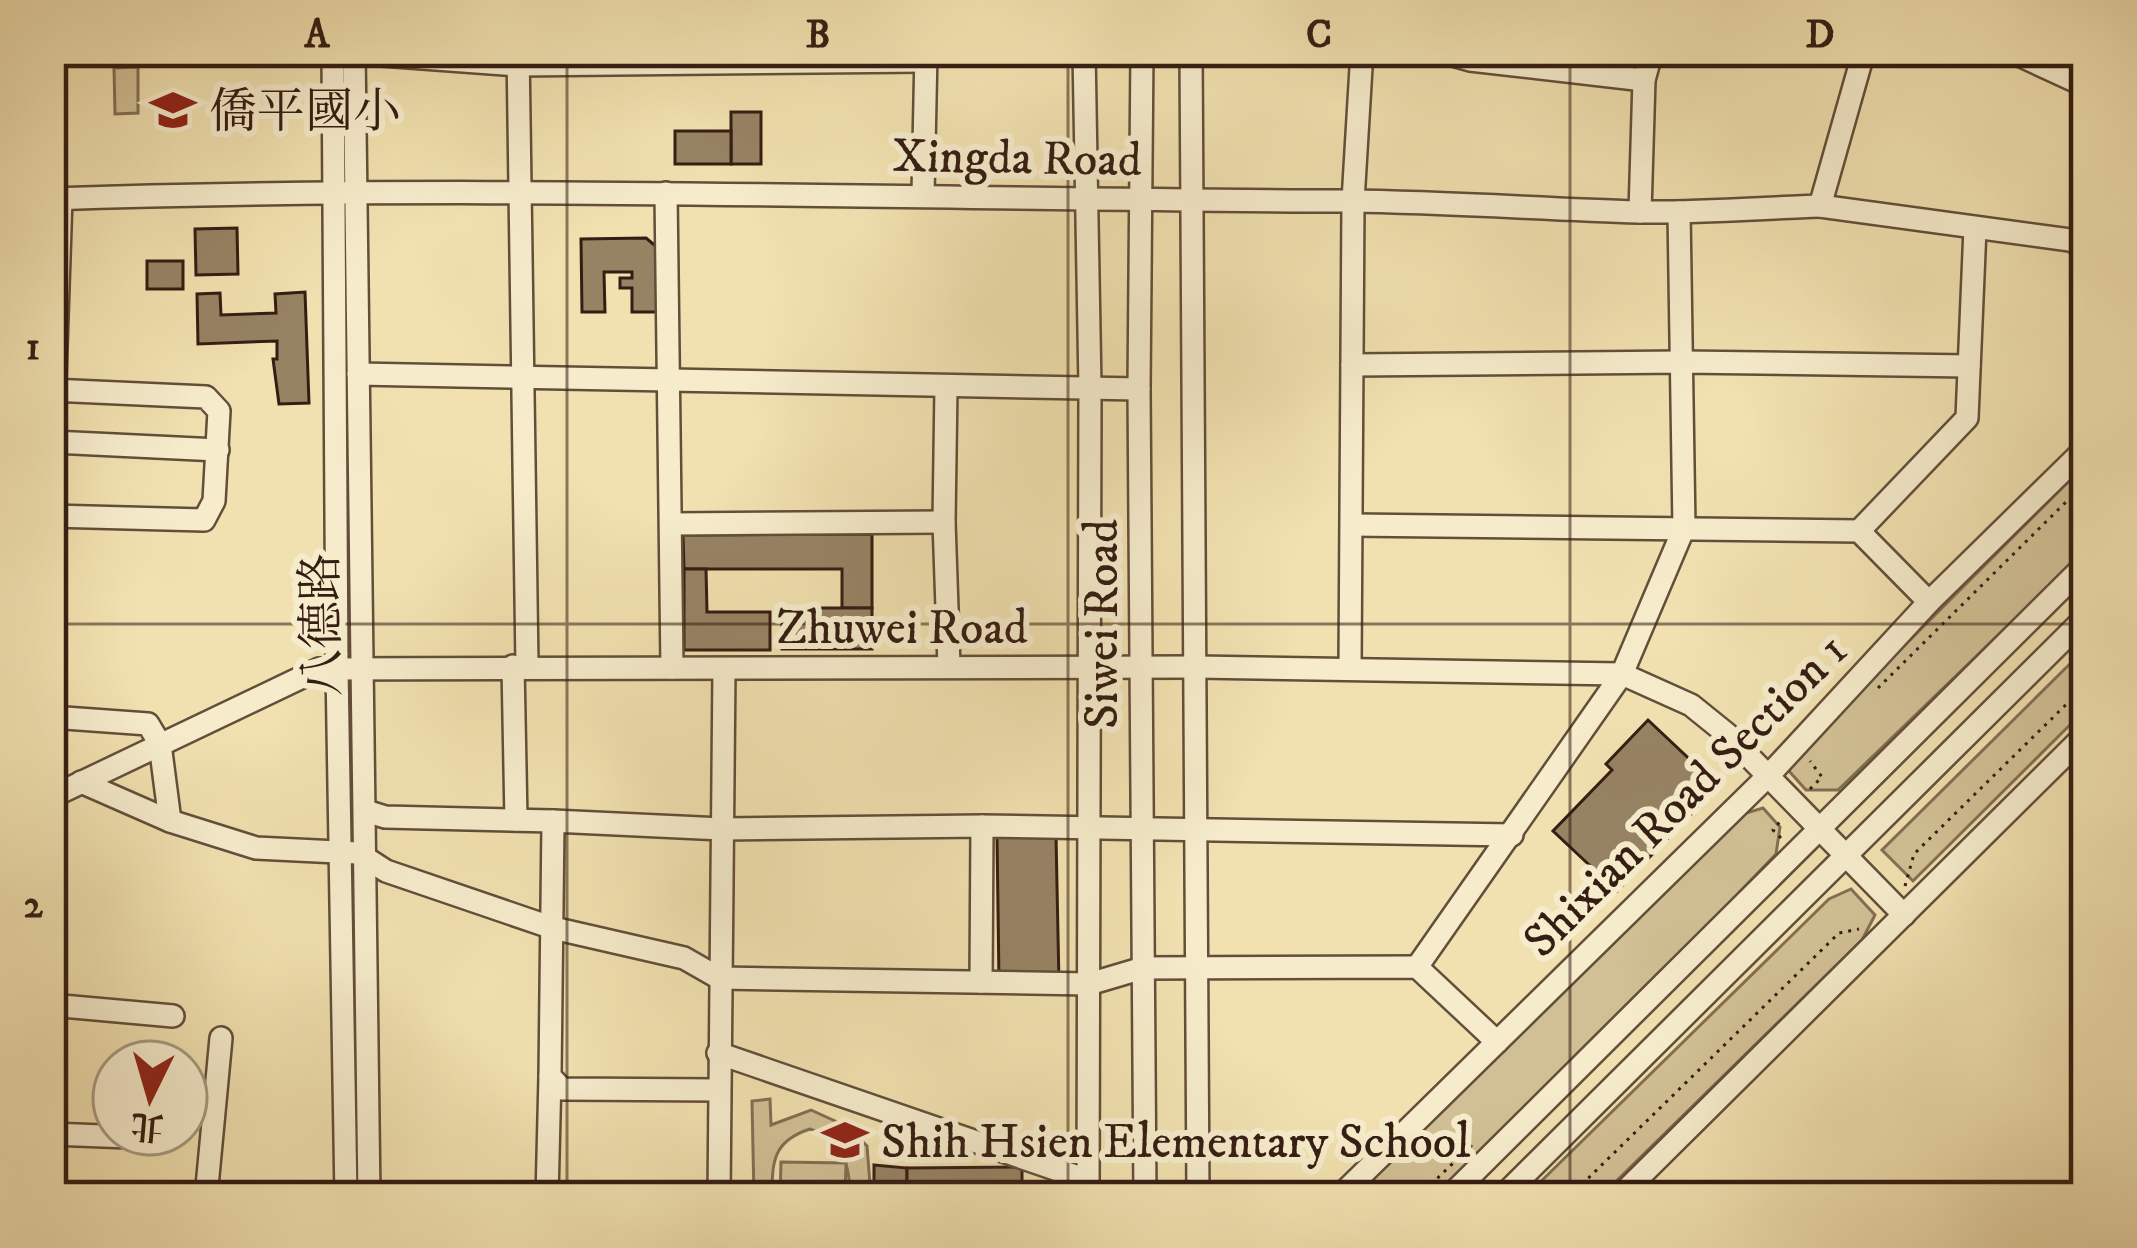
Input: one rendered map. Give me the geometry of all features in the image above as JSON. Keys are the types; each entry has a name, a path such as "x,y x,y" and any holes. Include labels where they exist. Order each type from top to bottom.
{"street":[{"name":"Siwei Road","path":"1084,51 1092,830 1088,1189"},
{"name":"Siwei Road","path":"1142,51 1139,389 1145,1197"},
{"path":"1190,51 1198,1197"},
{"path":"1350,668 1353,201 1362,51"},
{"path":"1438,51 1470,60 1644,80"},
{"path":"1640,212 1644,80 1652,51"},
{"path":"1820,206 1864,51"},
{"path":"2010,51 2086,86"},
{"path":"347,52 518,58 926,56 923,194"},
{"name":"八德路","path":"347,52 357,192 369,1197"},
{"name":"八德路","path":"346,1197 333,193 347,52"},
{"path":"516,820 523,376 518,58"},
{"name":"Xingda Road","path":"56,198 357,192 923,194 1084,201 1353,201 1640,212 1820,206 2070,240 2086,247"},
{"path":"666,193 673,668"},
{"path":"51,496 56,198"},
{"path":"1417,967 1622,674 1684,528 1679,212"},
{"path":"1859,531 1967,418 1975,229"},
{"path":"1352,365 1969,365"},
{"path":"358,374 1139,389"},
{"path":"946,387 949,666"},
{"path":"51,516 204,520 214,501 220,411 206,397 54,390"},
{"path":"53,442 218,450"},
{"name":"Shixian Road Section 1","path":"1339,1197 1770,774 1929,602 2086,448"},
{"path":"671,524 944,522"},
{"path":"1352,525 1859,531 1929,602"},
{"path":"1449,1197 2086,564"},
{"path":"1502,1197 2086,617"},
{"name":"Zhuwei Road","path":"51,797 304,674 337,669 949,666 1622,674 1691,705 1770,774 1844,858 1904,915"},
{"path":"719,1197 724,669"},
{"path":"51,717 148,724 160,744 170,821"},
{"path":"1619,1197 2086,734"},
{"path":"81,782 170,821 256,848 358,853 386,871 553,928 685,958 719,978 1089,984 1143,968 1417,967 1497,1042"},
{"path":"366,811 385,817 722,829 982,826 1513,835"},
{"path":"547,1197 553,821"},
{"path":"981,982 982,826"},
{"path":"51,1005 173,1016"},
{"path":"206,1197 221,1038"},
{"path":"718,1052 1088,1189"},
{"path":"550,1076 562,1089 719,1090"},
{"path":"51,1134 90,1136"}],"path":[{"path":"1877,689 2069,499 2086,495"},
{"path":"1905,888 1914,854 2086,685"},
{"path":"1819,750 1809,762 1822,777"},
{"path":"1569,1197 1839,933 1861,928"}],"shaded area":[{"path":"138,67 138,113 115,114 114,68"},
{"path":"2086,464 2086,550 1838,790 1806,790 1789,771 1801,749"},
{"path":"2086,648 2086,709 1913,881 1882,850"},
{"path":"1763,808 1780,827 1776,854 1568,1071 1436,1197 1349,1197 1736,816"},
{"path":"1851,889 1875,915 1862,940 1600,1197 1525,1197 1829,899"},
{"path":"770,1099 771,1125 811,1110 846,1126 867,1146 871,1197 850,1197 842,1156 830,1140 810,1129 788,1140 777,1154 772,1197 754,1197 752,1101"},
{"path":"781,1162 846,1163 845,1197 780,1197"}],"building":[{"path":"731,112 761,112 761,164 731,164"},
{"path":"675,131 731,131 731,164 675,164"},
{"path":"237,228 238,274 196,275 195,229"},
{"path":"646,238 658,248 658,312 632,312 632,288 620,288 620,278 632,278 632,272 604,272 605,312 582,312 581,239"},
{"path":"147,261 183,261 183,289 147,289"},
{"path":"305,292 309,403 279,404 273,359 277,359 277,341 198,344 197,294 220,293 221,315 276,313 275,294"},
{"path":"872,534 872,608 842,608 842,569 684,569 683,535"},
{"path":"684,569 706,569 707,612 770,612 770,650 684,650"},
{"path":"782,608 872,608 872,649 782,649"},
{"path":"1648,720 1718,786 1617,891 1553,831 1612,770 1606,764"},
{"path":"997,836 1056,836 1059,984 999,981"},
{"path":"874,1165 907,1168 907,1197 874,1197"},
{"path":"1022,1167 1022,1197 907,1197 907,1168"}],"place":[{"name":"僑平國小","path":"173,110"},
{"name":"Shih Hsien Elementary School","path":"845,1140"}]}
